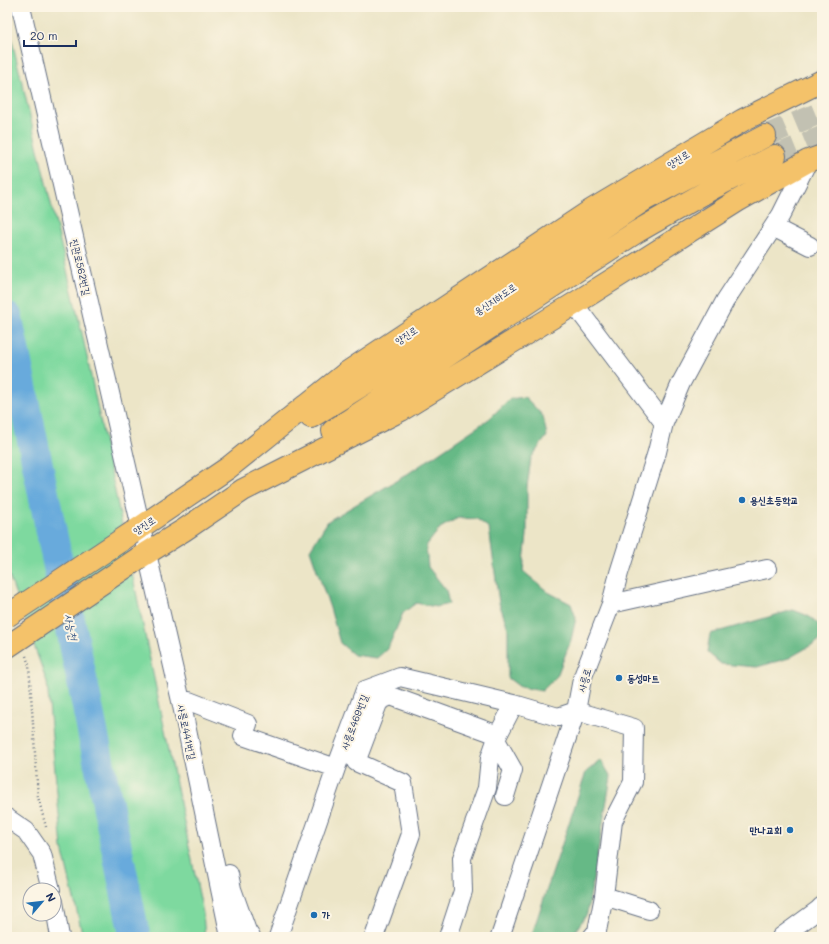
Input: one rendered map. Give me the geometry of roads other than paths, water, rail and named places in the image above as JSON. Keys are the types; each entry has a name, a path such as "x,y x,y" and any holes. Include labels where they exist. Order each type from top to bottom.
{"main road":[{"name":"양진로","path":"7,616 228,468 345,374 592,210 743,120 822,81"},
{"name":"용신지하도로","path":"228,468 417,351 644,200 765,136"},
{"path":"16,648 243,490 401,410 574,304 737,201 815,158 822,144"},
{"name":"용신지하도로","path":"243,490 638,231 712,188 776,156"}],"street":[{"name":"진관로562번길","path":"21,7 137,530"},
{"name":"사릉로","path":"500,937 576,711 582,679 611,604 664,423 681,383 724,301 781,215 815,158"},
{"path":"773,227 810,246"},
{"path":"574,304 664,423"},
{"name":"사릉로441번길","path":"137,530 181,701 230,937"},
{"path":"145,558 168,597 232,889 247,932 252,937"},
{"path":"611,604 767,569"},
{"name":"사릉로469번길","path":"278,937 336,768 365,690 400,677 514,704 558,717 576,711"},
{"path":"374,937 411,834 403,783 356,762 379,701 390,696 497,738 513,770 505,796"},
{"path":"190,701 248,724 243,736 336,768"},
{"path":"448,937 463,891 462,858 487,788 490,758 497,738 514,704"},
{"path":"576,711 634,728 633,782 613,821 604,896 597,931 592,937"},
{"path":"7,818 26,831 42,854 49,882"},
{"path":"604,896 649,910"},
{"path":"780,937 821,910"},
{"path":"57,922 60,937"}],"waterway":[{"name":"사능천","path":"7,317 135,937"}],"tunnel":[{"path":"765,136 822,112"},
{"path":"775,156 822,137"}],"place":[{"name":"용신초등학교","path":"742,500"},
{"name":"동성마트","path":"619,678"},
{"name":"만나교회","path":"790,830"},
{"name":"가","path":"314,915"}]}
